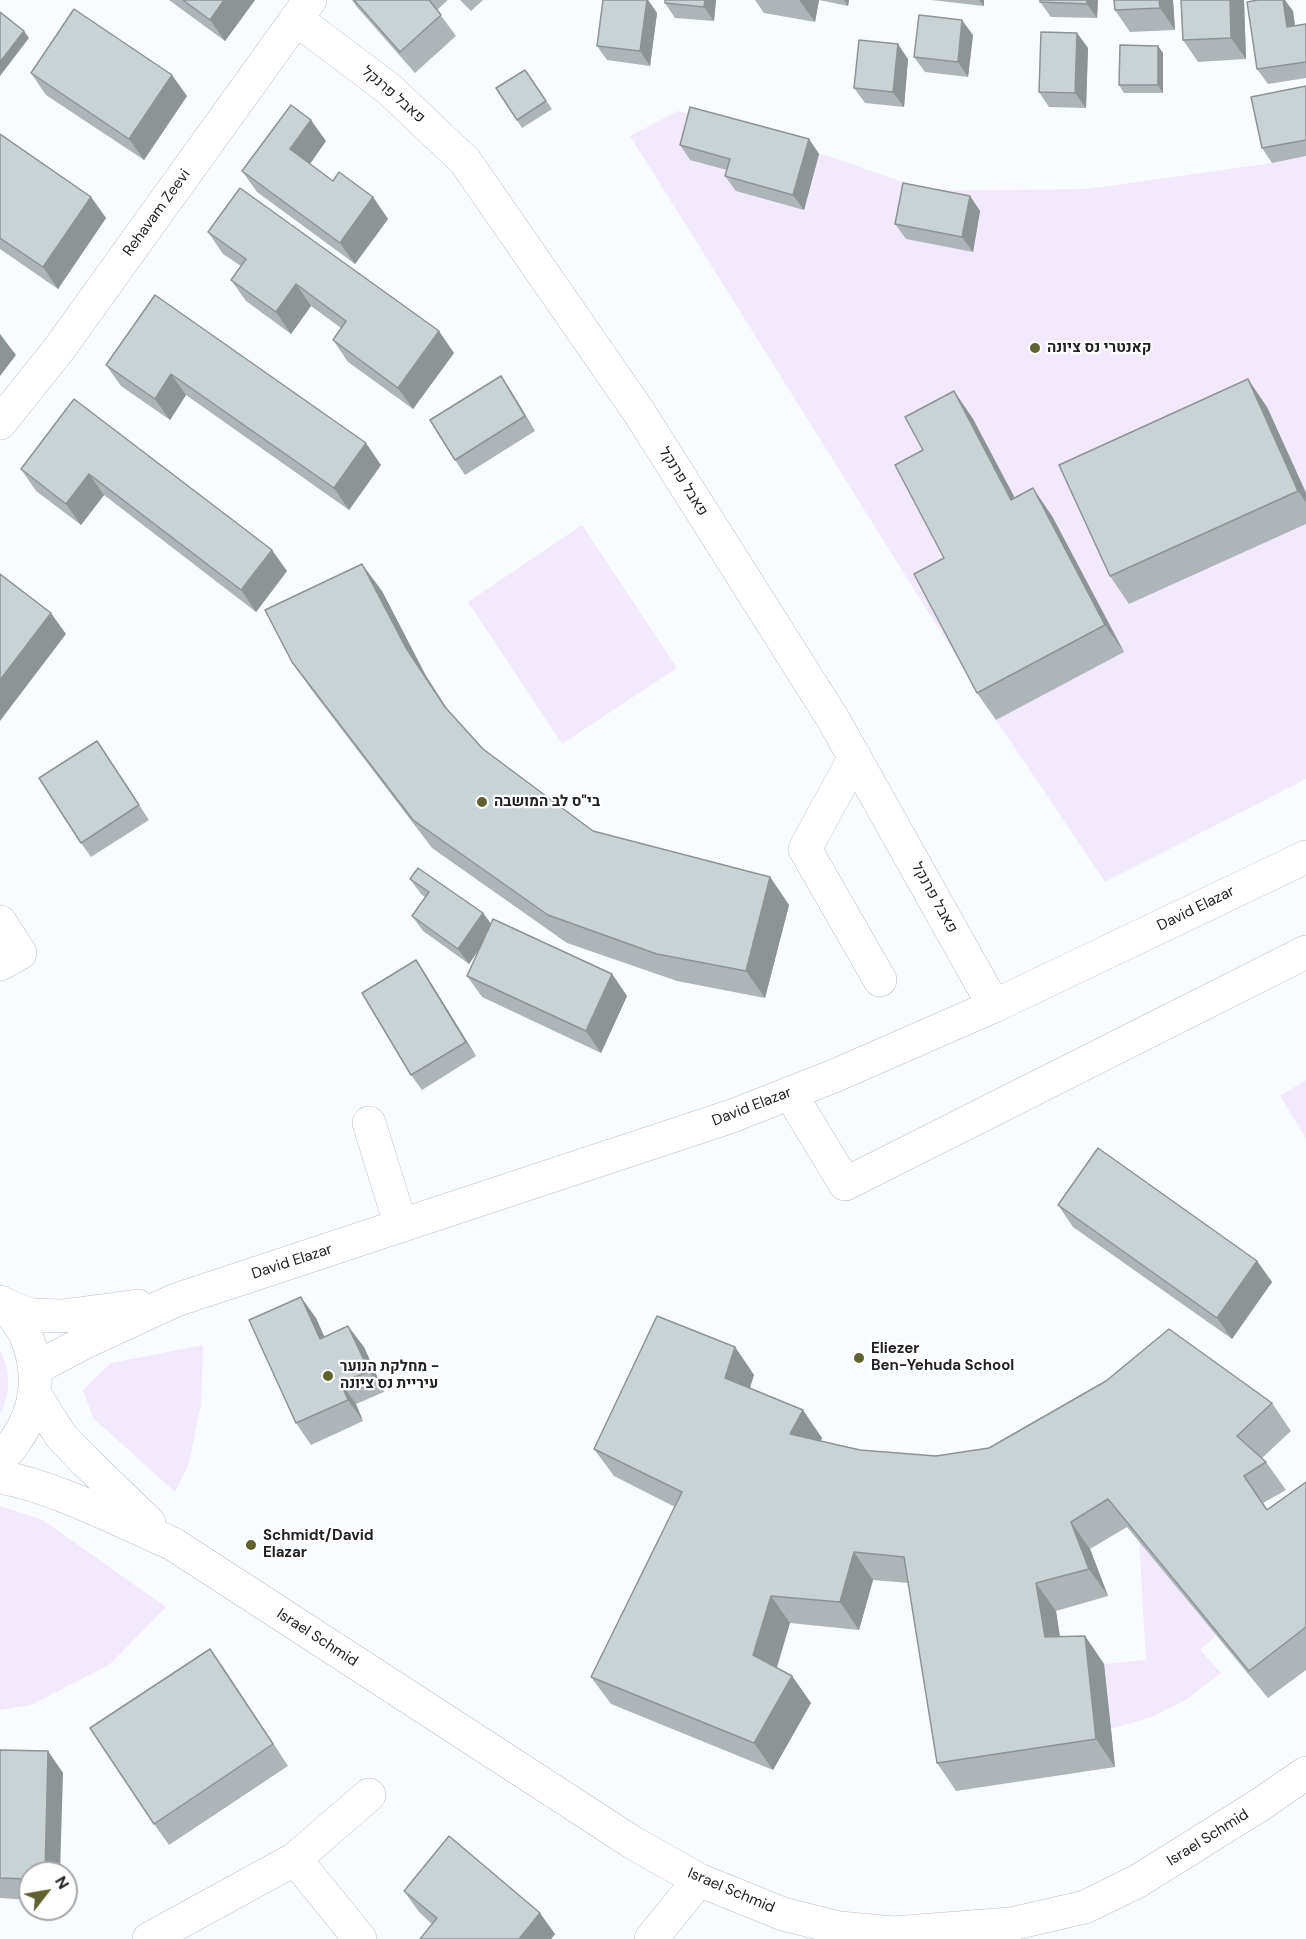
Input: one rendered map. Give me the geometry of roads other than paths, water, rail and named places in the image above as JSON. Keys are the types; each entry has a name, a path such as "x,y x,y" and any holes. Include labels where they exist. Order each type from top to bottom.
{"street":[{"name":"Rehavam Zeevi","path":"0,423 59,349 303,10"},
{"name":"פאבל פרנקל","path":"303,10 465,161 639,412 833,719 994,1006"},
{"path":"855,757 805,849 880,980"},
{"name":"David Elazar","path":"36,1382 85,1341 176,1300 732,1116 994,1006 1306,857"},
{"path":"0,922 20,952 0,964"},
{"path":"790,1093 845,1184 1306,952"},
{"path":"369,1123 401,1226"},
{"name":"David Elazar","path":"2,1304 31,1315 63,1316 176,1300"},
{"name":"Israel Schmid","path":"2,1304 26,1334 36,1382 62,1436 86,1462 173,1544"},
{"path":"0,1458 6,1454 25,1427 36,1382"},
{"name":"Israel Schmid","path":"0,1477 18,1480 102,1512 173,1544 635,1844 699,1880 783,1914 839,1928 893,1933 948,1934 1011,1924 1085,1907 1138,1881 1188,1851 1306,1773"},
{"path":"149,1939 296,1859 369,1795"},
{"path":"296,1859 360,1939"},
{"path":"651,1939 699,1880"}],"place":[{"name":"קאנטרי נס ציונה","path":"1035,348"},
{"name":"בי\"ס לב המושבה","path":"482,802"},
{"name":"Eliezer Ben-Yehuda School","path":"859,1358"},
{"name":"מחלקת הנוער - עיריית נס ציונה","path":"328,1376"},
{"name":"Schmidt/David Elazar","path":"251,1545"}]}
